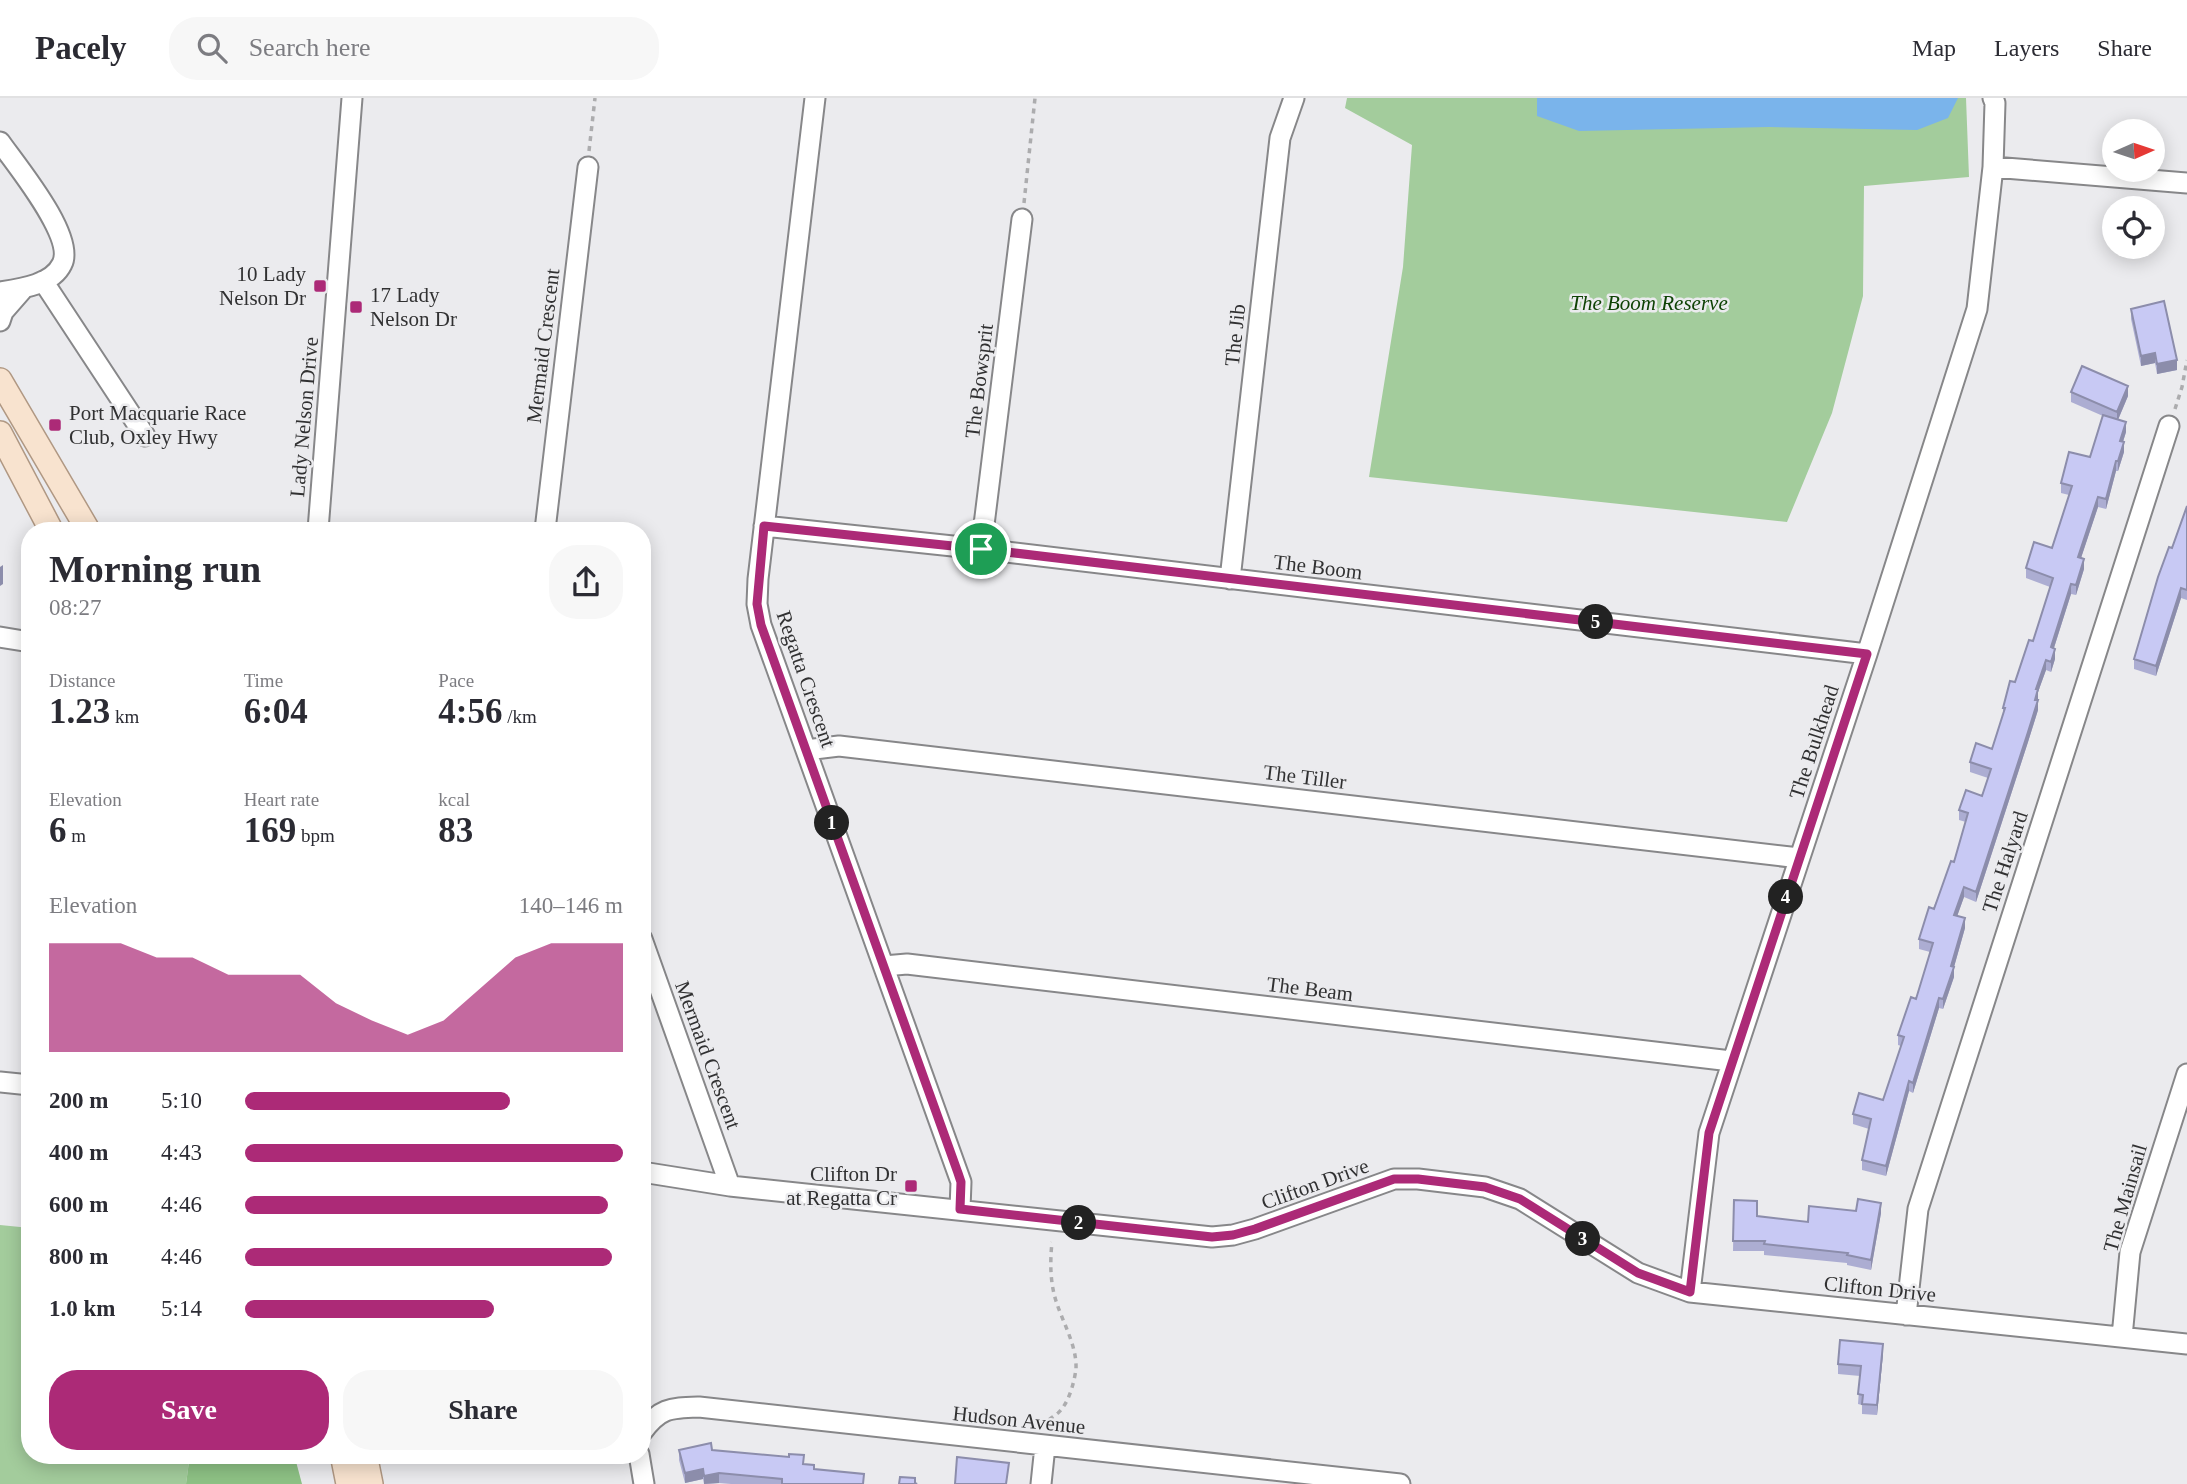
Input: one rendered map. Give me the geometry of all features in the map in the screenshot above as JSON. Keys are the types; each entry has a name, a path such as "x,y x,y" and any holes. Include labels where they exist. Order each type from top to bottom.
{"main road":[{"path":"0,380 83,522"},
{"path":"0,433 47,522"},
{"path":"344,1464 348,1484"},
{"path":"367,1464 371,1484"}],"street":[{"name":"Lady Nelson Drive","path":"319,522 352,98"},
{"name":"Regatta Crescent","path":"815,98 758,579 759,615 961,1182 960,1209"},
{"name":"The Jib","path":"1230,579 1280,138 1294,98"},
{"name":"The Bulkhead","path":"1690,1292 1709,1133 1867,654 1977,309 1993,167 1993,98"},
{"path":"0,142 57,227 65,253 57,272 43,281 0,292"},
{"name":"Mermaid Crescent","path":"546,522 587,167"},
{"path":"1993,167 2187,183"},
{"name":"The Bowsprit","path":"981,549 1022,219"},
{"path":"43,281 145,436"},
{"path":"0,321 3,312 24,288"},
{"name":"The Halyard","path":"1906,1315 1918,1209 2169,426"},
{"name":"The Boom","path":"764,526 981,549 1867,654"},
{"path":"0,631 21,630"},
{"path":"0,637 21,640"},
{"name":"The Tiller","path":"806,750 839,746 1799,858"},
{"name":"Mermaid Crescent","path":"651,964 730,1186"},
{"name":"The Beam","path":"884,966 907,964 1731,1061"},
{"name":"The Mainsail","path":"2122,1337 2130,1252 2187,1074"},
{"path":"0,1082 21,1083"},
{"name":"Clifton Drive","path":"651,1173 730,1186 1212,1237 1255,1229 1394,1179 1418,1179 1485,1187 1520,1199 1638,1273 1690,1292 2187,1345"},
{"name":"Hudson Avenue","path":"651,1420 655,1415 676,1408 699,1408 1045,1446 1252,1476 1400,1484"},
{"path":"1041,1484 1045,1446"},
{"path":"641,1464 644,1484"}],"path":[{"path":"587,167 595,98"},
{"path":"1022,219 1035,98"},
{"path":"2169,426 2182,387 2187,360"},
{"path":"1045,1446 1044,1428 1047,1420 1058,1413 1067,1402 1076,1368 1075,1352 1053,1287 1052,1242"}],"green space":[{"name":"The Boom Reserve","path":"1347,98 1966,98 1969,177 1864,186 1863,296 1832,413 1787,522 1369,477 1403,267 1412,145 1345,108"},
{"path":"0,1225 21,1227 21,1464 189,1464 186,1484 0,1484"},
{"path":"189,1464 297,1464 302,1484 186,1484"}],"water":[{"path":"1537,98 1958,98 1948,118 1917,130 1769,127 1579,131 1537,116"}],"building":[{"path":"2164,301 2177,360 2157,364 2155,353 2141,356 2131,309"},
{"path":"2082,366 2128,386 2117,412 2071,392"},
{"path":"2103,415 2126,422 2120,441 2124,442 2106,499 2098,497 2078,557 2084,559 2076,585 2071,584 2051,647 2055,649 2051,662 2046,660 2036,689 2035,700 2038,700 1976,892 1964,887 1954,915 1965,918 1951,966 1954,967 1943,999 1939,998 1913,1083 1909,1081 1886,1166 1862,1160 1871,1119 1853,1114 1859,1093 1883,1100 1904,1037 1898,1035 1911,997 1916,999 1933,943 1919,939 1929,907 1934,909 1951,861 1954,862 1968,813 1959,810 1966,790 1982,796 1991,769 1970,762 1976,743 1992,749 2010,681 2015,682 2029,640 2033,641 2053,578 2026,568 2034,542 2052,548 2072,486 2061,483 2069,452 2090,457"},
{"path":"2187,506 2187,590 2181,588 2156,666 2134,659 2158,577"},
{"path":"1858,1199 1881,1203 1871,1260 1847,1255 1848,1253 1764,1244 1765,1241 1733,1241 1734,1200 1757,1201 1757,1216 1808,1222 1809,1206 1856,1211"},
{"path":"1840,1340 1883,1344 1877,1405 1862,1404 1863,1395 1858,1394 1861,1366 1838,1364"},
{"path":"711,1443 712,1450 789,1457 789,1454 804,1455 803,1464 814,1465 814,1469 864,1474 863,1484 782,1484 782,1479 719,1473 704,1476 703,1469 685,1473 679,1450"},
{"path":"957,1457 1009,1463 1006,1484 955,1484"},
{"path":"900,1477 915,1478 917,1484 899,1484"}],"place":[{"name":"10 Lady Nelson Dr","path":"320,286"},
{"name":"17 Lady Nelson Dr","path":"356,307"},
{"name":"Port Macquarie Race Club, Oxley Hwy","path":"55,425"},
{"name":"Clifton Dr at Regatta Cr","path":"911,1186"}],"route":[{"path":"764,526 981,549 1867,654 1709,1133 1690,1273 1690,1292 1638,1273 1520,1199 1485,1187 1418,1179 1394,1179 1255,1229 1212,1237 960,1209 961,1182 958,1173 761,625 757,604 764,526"}]}
